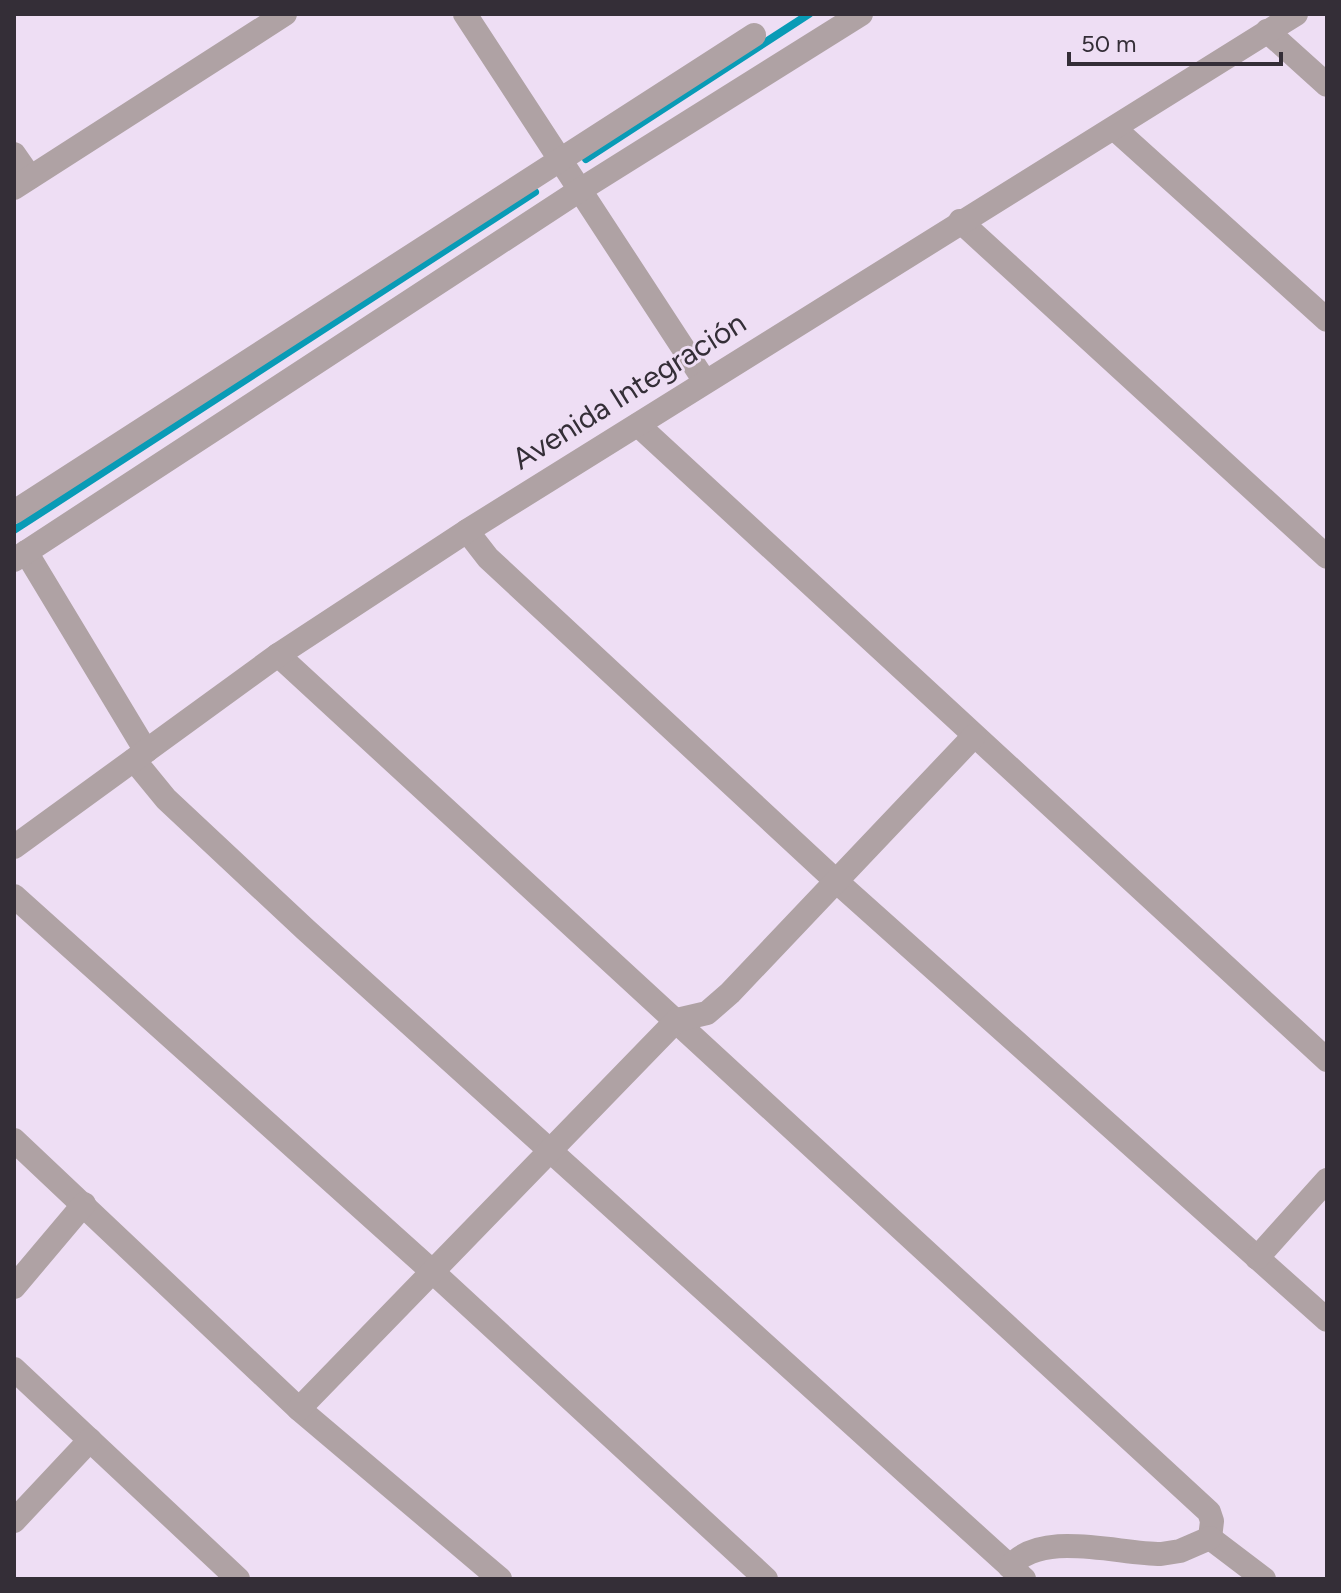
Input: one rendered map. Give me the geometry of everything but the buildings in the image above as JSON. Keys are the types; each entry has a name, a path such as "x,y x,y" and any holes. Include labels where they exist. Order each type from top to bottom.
{"street":[{"path":"14,154 22,183 285,14"},
{"path":"465,14 704,380"},
{"path":"861,14 580,190 20,556 140,756 177,809 550,1152 1017,1573 1025,1552 1045,1545 1161,1554 1180,1551 1210,1538"},
{"name":"Avenida Integración","path":"14,847 278,655 467,531 638,425 704,380 1115,129 1296,14"},
{"path":"1267,31 1327,85"},
{"path":"14,512 754,35"},
{"path":"1115,129 1327,320"},
{"path":"960,221 1327,557"},
{"path":"638,425 1327,1060"},
{"path":"467,531 488,558 836,881 1327,1320"},
{"path":"278,655 1209,1512 1212,1521 1210,1538"},
{"path":"299,1409 677,1020 707,1013 719,1003 974,736"},
{"path":"14,896 434,1273 766,1579"},
{"path":"14,1140 299,1409 500,1579"},
{"path":"1257,1258 1327,1180"},
{"path":"14,1287 84,1204"},
{"path":"14,1369 238,1579"},
{"path":"14,1521 90,1440"},
{"path":"1210,1538 1264,1579"}],"waterway":[{"path":"586,159 809,14"},
{"path":"14,530 535,192"}]}
